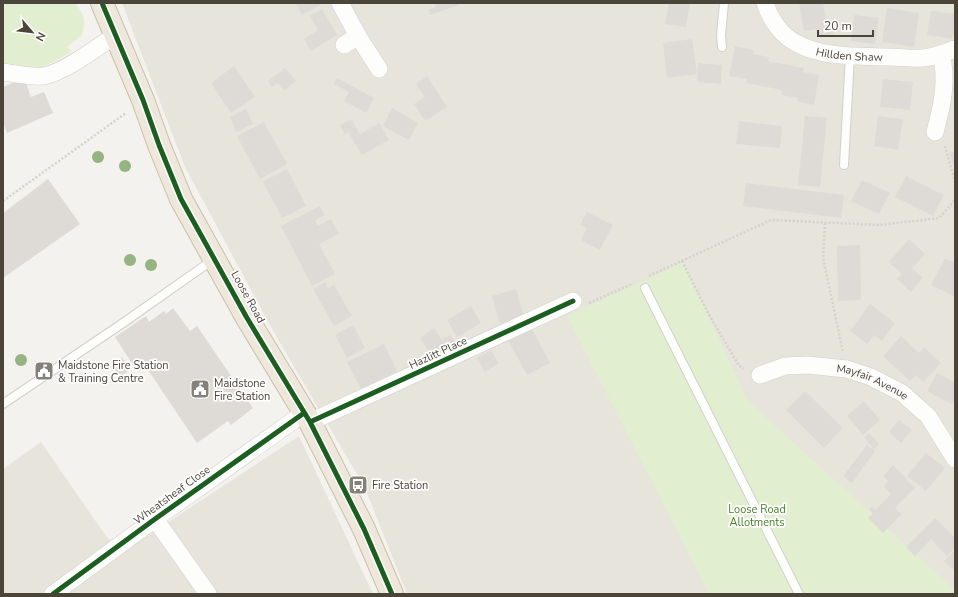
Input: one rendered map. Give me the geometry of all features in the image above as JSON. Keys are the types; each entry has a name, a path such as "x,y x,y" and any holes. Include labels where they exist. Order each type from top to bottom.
{"highway":[{"name":"Loose Road","path":"102,3 143,100 181,199 247,318 307,418 364,529 392,594"}],"street":[{"path":"340,3 351,41 379,69"},
{"name":"Hillden Shaw","path":"765,3 775,25 795,43 821,52 850,55 922,58 948,52"},
{"path":"3,72 44,76 65,68 116,35"},
{"path":"935,132 949,100 944,66 948,52"},
{"name":"Hazlitt Place","path":"307,418 573,301"},
{"name":"Mayfair Avenue","path":"760,375 785,366 807,364 847,369 871,377 902,393 928,416 955,458"},
{"name":"Wheatsheaf Close","path":"53,594 155,519 307,418"},
{"name":"Wheatsheaf Close","path":"155,519 208,594"}],"lane":[{"path":"722,47 721,35 724,3"},
{"path":"844,165 850,55"},
{"path":"3,404 123,323 214,259"},
{"path":"645,288 799,594"}],"path":[{"path":"3,201 143,100"},
{"path":"935,132 945,147 955,182"},
{"path":"646,277 771,220 880,225 939,218 955,200"},
{"path":"825,222 823,258 847,369"},
{"path":"682,261 708,313 739,366 760,375"},
{"path":"573,301 581,307 639,280"}],"shaded area":[{"path":"122,3 955,3 955,594 407,594 365,488 272,329 185,167"},
{"path":"299,436 373,594 3,594 3,469 41,442 108,539 126,550"}],"green space":[{"path":"5,3 75,3 84,18 82,35 67,47 71,52 46,65 29,70 12,68 3,63 3,13"},
{"name":"Loose Road Allotments","path":"684,262 747,400 955,590 955,594 709,594 567,316"}],"building":[{"path":"295,3 320,3 320,5 302,15"},
{"path":"434,3 458,3 459,5 430,15 428,10 436,7"},
{"path":"669,3 690,3 686,27 665,24"},
{"path":"799,3 823,3 826,21 830,20 833,34 818,37 817,29 804,31"},
{"path":"887,8 919,13 914,47 882,42"},
{"path":"322,9 337,35 311,51 304,39 318,30 310,16"},
{"path":"931,11 955,14 953,39 927,35"},
{"path":"854,15 879,18 875,44 851,41"},
{"path":"692,39 697,74 667,78 663,43"},
{"path":"735,46 753,50 753,54 769,57 768,61 804,68 803,72 819,75 814,105 797,101 798,98 781,95 782,90 746,83 747,79 729,76"},
{"path":"698,63 722,65 721,84 697,82"},
{"path":"234,66 255,97 231,113 211,83"},
{"path":"285,68 296,81 284,91 278,83 272,87 268,81"},
{"path":"427,76 447,107 425,121 414,104 425,97 416,84"},
{"path":"24,78 31,97 44,92 53,113 7,133 3,122 3,87"},
{"path":"337,78 374,98 366,113 344,101 349,92 334,84"},
{"path":"883,79 913,82 910,110 880,107"},
{"path":"392,108 418,123 409,140 383,126"},
{"path":"246,109 253,124 236,132 230,117"},
{"path":"805,116 827,118 820,187 798,185"},
{"path":"878,116 903,119 898,150 874,146"},
{"path":"351,119 360,134 379,123 389,140 362,155 348,132 345,134 340,126"},
{"path":"739,121 782,126 780,148 736,144"},
{"path":"264,122 287,164 260,179 237,136"},
{"path":"955,151 955,170 949,153"},
{"path":"287,169 306,206 282,218 263,182"},
{"path":"906,176 944,195 933,216 895,197"},
{"path":"48,179 80,224 3,278 3,213"},
{"path":"862,180 890,193 879,214 851,201"},
{"path":"746,183 844,195 841,218 743,206"},
{"path":"320,206 325,215 315,220 318,226 331,219 339,234 319,244 335,274 312,286 281,226"},
{"path":"587,212 613,225 600,250 581,240 587,228 580,225"},
{"path":"909,239 925,254 912,268 923,278 911,292 897,279 902,274 889,262"},
{"path":"860,245 861,300 838,301 837,246"},
{"path":"945,258 955,263 955,297 931,285"},
{"path":"325,282 328,288 334,285 352,316 334,326 313,289"},
{"path":"516,289 524,317 500,324 492,296"},
{"path":"870,304 895,323 882,341 874,335 867,344 850,331"},
{"path":"471,306 481,323 457,337 447,320"},
{"name":"Maidstone Fire Station","path":"173,308 190,331 197,326 253,408 231,425 228,421 197,443 144,364 136,370 115,337 146,316 149,322 164,311 166,314"},
{"path":"353,325 365,348 347,358 335,335"},
{"path":"531,327 550,363 527,375 508,340"},
{"path":"434,328 442,340 450,335 457,345 434,359 420,338"},
{"path":"901,336 919,353 924,347 941,363 923,382 916,375 910,381 883,356"},
{"path":"384,344 397,371 361,389 347,362"},
{"path":"491,350 499,363 485,372 477,358"},
{"path":"122,357 131,369 119,378 110,367"},
{"path":"937,373 955,383 955,398 951,404 927,391"},
{"path":"805,391 843,428 824,448 786,410"},
{"path":"864,401 880,420 863,435 847,416"},
{"path":"899,420 912,430 901,443 889,432"},
{"path":"869,433 879,444 874,449 864,438"},
{"path":"867,445 875,451 852,483 843,476"},
{"path":"926,453 945,468 926,491 907,476"},
{"path":"893,465 915,488 895,508 902,514 883,533 868,518 873,513 869,509 872,506 875,510 891,494 884,486 888,481 883,476"},
{"path":"935,518 955,538 955,548 947,556 931,539 915,556 906,547"},
{"path":"955,550 955,571 944,561"}],"cycle path":[{"path":"102,3 143,100 181,199 247,318 310,422 364,529 392,594"},
{"path":"310,422 573,301"},
{"path":"53,594 304,413"}],"place":[{"name":"Maidstone Fire Station & Training Centre","path":"44,371"},
{"name":"Maidstone Fire Station","path":"200,389"},
{"name":"Fire Station","path":"358,485"}]}
